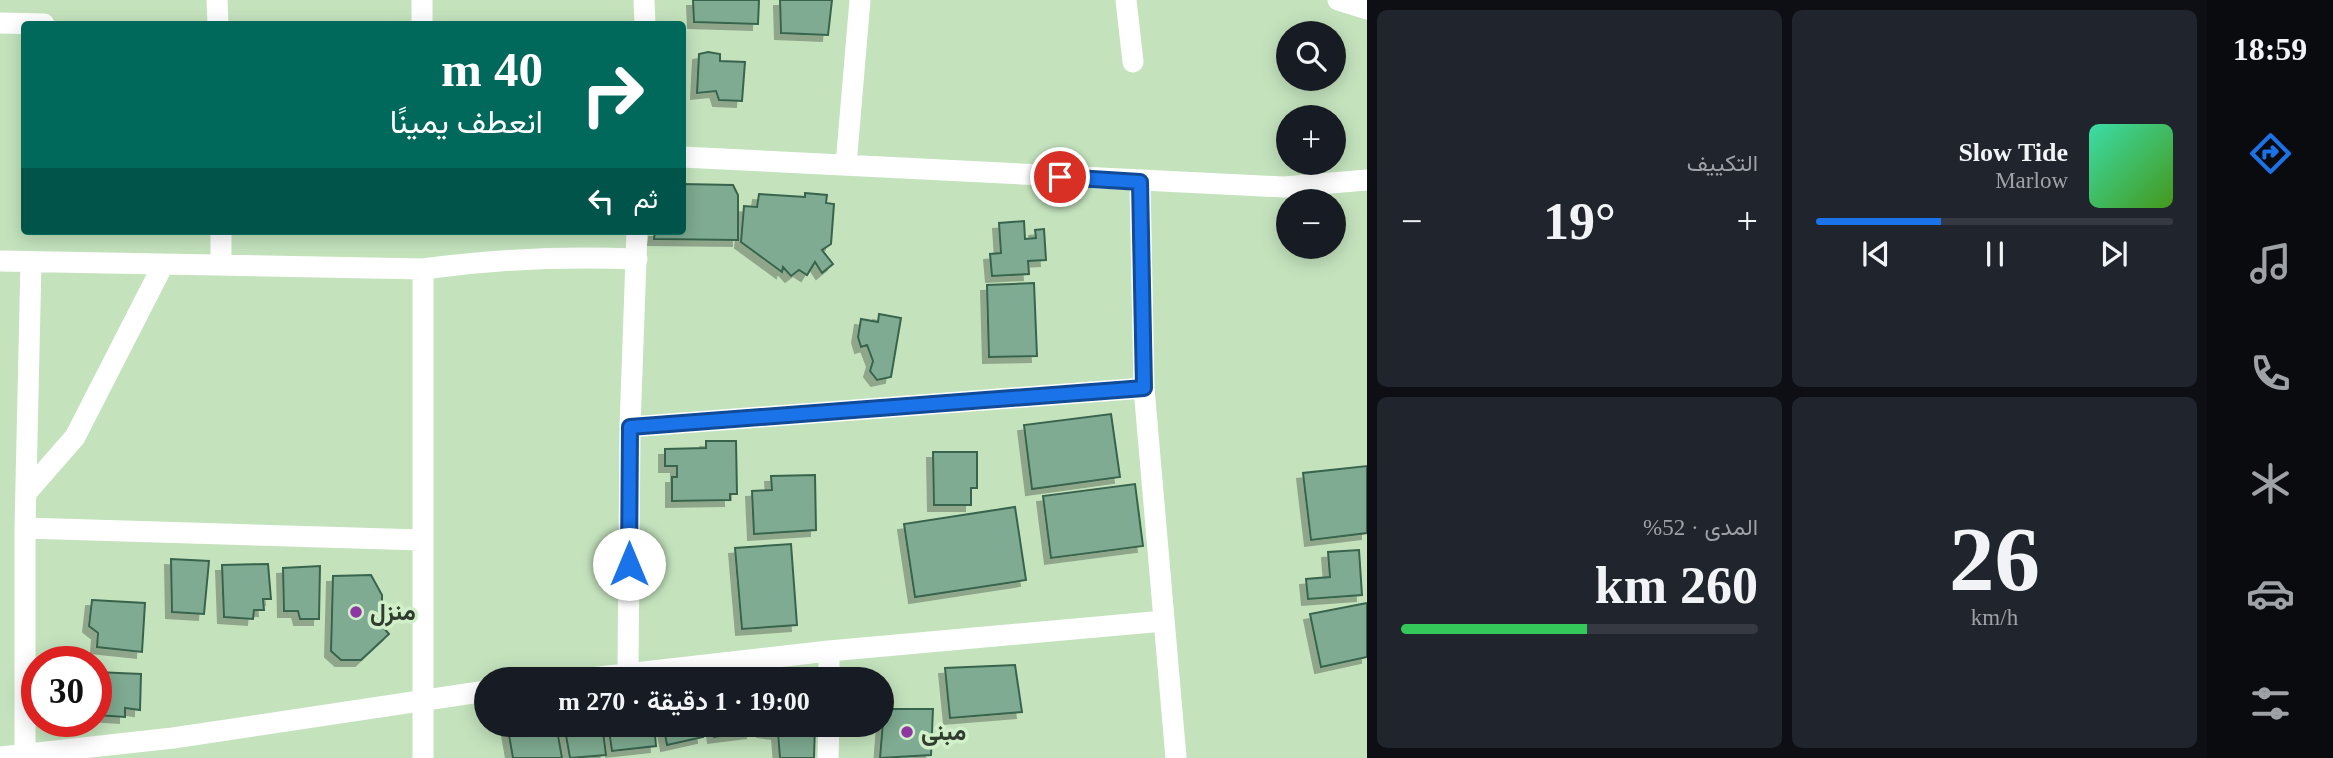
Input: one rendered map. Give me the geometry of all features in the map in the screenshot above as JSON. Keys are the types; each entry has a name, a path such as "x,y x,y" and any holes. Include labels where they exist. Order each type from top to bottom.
{"street":[{"path":"217,0 218,21"},
{"path":"422,0 422,21"},
{"path":"644,0 645,21"},
{"path":"846,165 860,0"},
{"path":"1126,0 1133,62"},
{"path":"1338,0 1367,9"},
{"path":"0,23 21,23"},
{"path":"686,157 1140,182 1284,187 1367,180"},
{"path":"1140,182 1144,388 1176,758"},
{"path":"221,235 221,263"},
{"path":"628,667 630,427 637,235"},
{"path":"0,261 163,265 221,263 423,269 488,260 558,256 637,259"},
{"path":"25,756 25,528 32,262"},
{"path":"26,493 75,437 163,265"},
{"path":"423,269 423,758"},
{"path":"630,427 1144,388"},
{"path":"25,528 421,540"},
{"path":"683,667 1164,621"},
{"path":"829,651 829,667"},
{"path":"0,757 173,738 474,693"},
{"path":"828,758 829,737"}],"building":[{"path":"693,0 759,0 758,24 694,22"},
{"path":"780,0 832,0 828,35 781,33"},
{"path":"699,54 720,54 720,61 745,62 742,101 719,100 716,91 697,93"},
{"path":"686,184 733,185 738,195 738,240 654,239 654,235 686,235"},
{"path":"805,193 827,195 826,203 834,204 831,244 822,250 833,264 822,273 815,262 807,275 799,270 791,276 783,267 782,272 741,242 744,206 757,207 759,194 805,197"},
{"path":"1024,221 1025,239 1036,238 1035,230 1044,229 1046,260 1028,261 1029,274 992,276 990,254 1001,253 999,223"},
{"path":"1034,283 1037,356 989,357 987,285"},
{"path":"879,314 901,318 891,377 877,380 870,371 873,361 867,345 861,347 858,337 861,319 878,322"},
{"path":"1111,414 1120,477 1032,489 1024,425"},
{"path":"706,441 736,441 737,494 730,494 730,500 672,501 672,477 677,477 677,466 665,466 665,449 706,448"},
{"path":"933,452 977,452 977,488 971,488 971,505 934,505"},
{"path":"1367,466 1367,533 1311,540 1303,473"},
{"path":"815,475 816,530 754,534 752,491 772,490 771,476"},
{"path":"1135,484 1143,546 1051,558 1043,496"},
{"path":"1015,507 1026,580 915,597 904,524"},
{"path":"791,544 797,625 742,629 735,548"},
{"path":"1359,550 1362,595 1308,599 1306,579 1330,577 1328,552"},
{"path":"171,559 209,561 204,614 172,612"},
{"path":"268,564 271,599 263,599 264,610 254,610 253,619 224,617 222,565"},
{"name":"منزل","path":"320,566 319,619 300,619 298,611 284,611 283,568"},
{"name":"منزل","path":"371,575 382,595 382,605 376,619 389,634 361,660 341,660 331,651 333,576"},
{"path":"92,600 145,603 142,652 97,646 98,633 89,626"},
{"path":"1367,603 1367,657 1321,667 1310,614"},
{"path":"1015,665 1022,712 950,718 945,668"},
{"path":"112,673 141,674 140,710 125,708 125,717 112,716"},
{"name":"مبنى","path":"894,709 933,709 931,755 880,758 882,737 894,737"},
{"path":"509,737 558,737 562,758 513,758"},
{"path":"566,737 604,737 606,755 570,758"},
{"path":"610,737 655,737 656,746 612,751"},
{"path":"665,737 703,737 667,745"},
{"path":"778,737 815,737 814,758 780,758"}],"place":[{"name":"منزل","path":"356,612"},
{"name":"مبنى","path":"907,732"}],"route":[{"path":"629,564 630,427 1144,388 1140,182 1060,177"}]}
